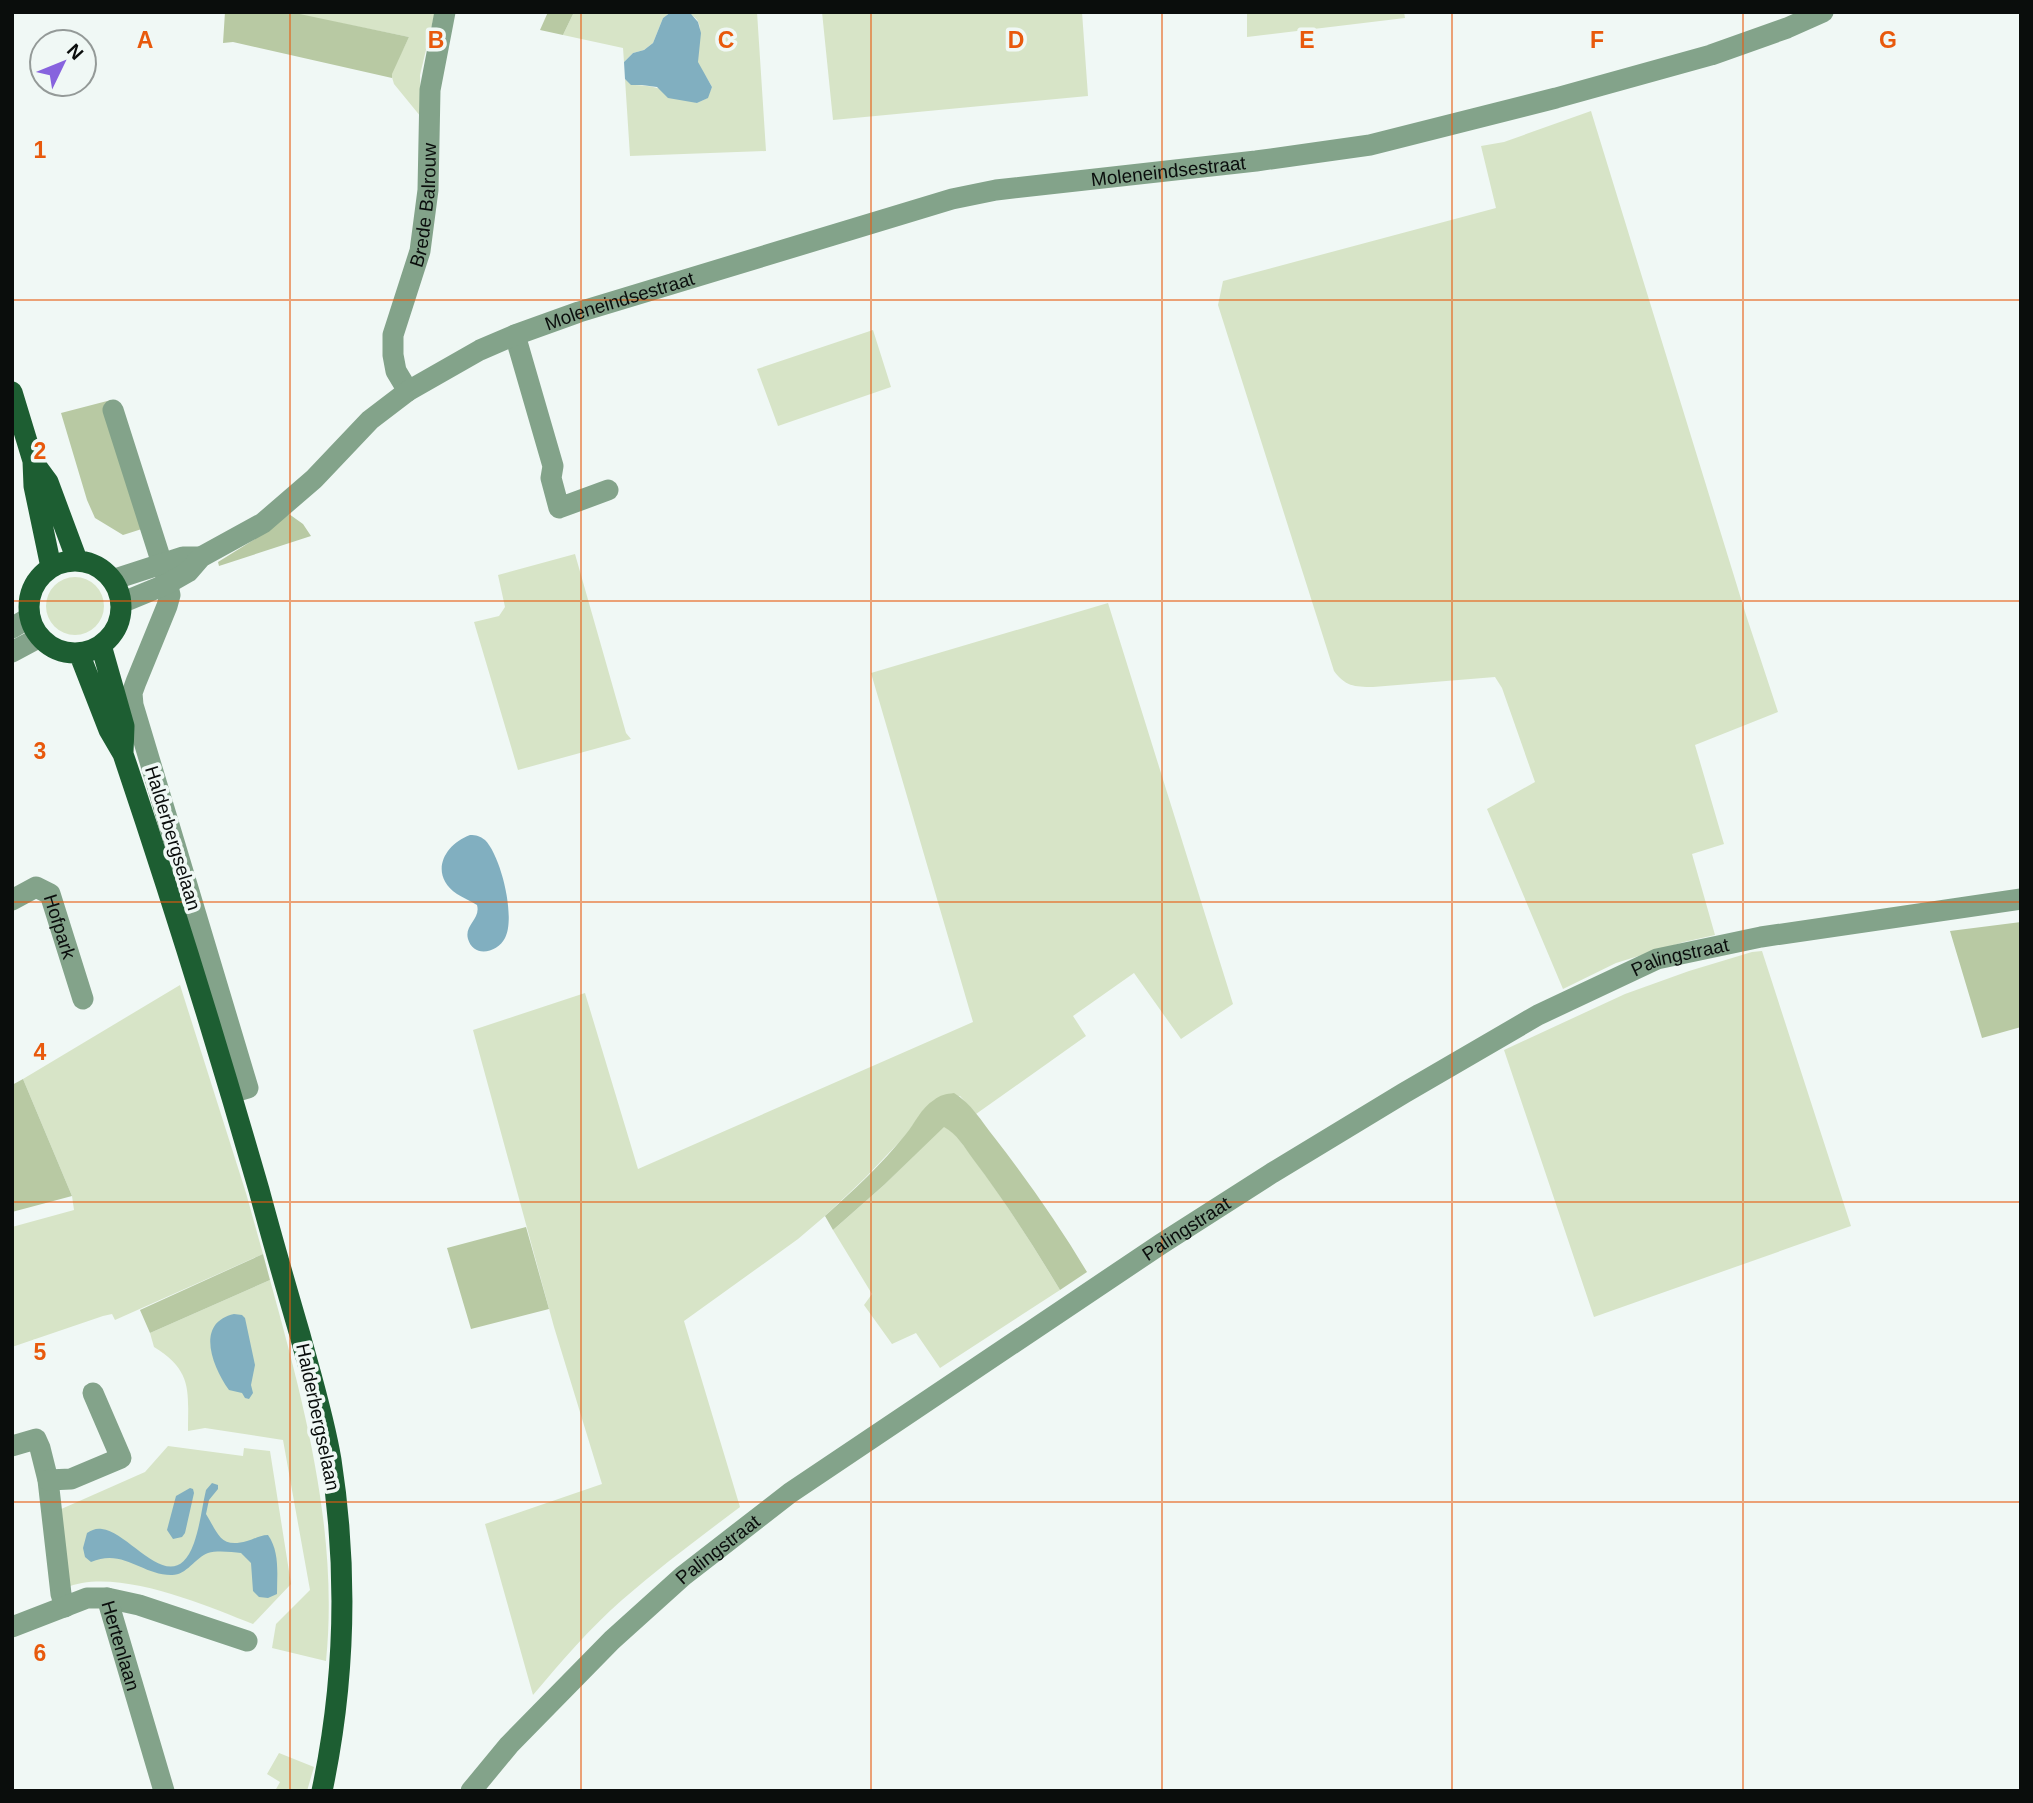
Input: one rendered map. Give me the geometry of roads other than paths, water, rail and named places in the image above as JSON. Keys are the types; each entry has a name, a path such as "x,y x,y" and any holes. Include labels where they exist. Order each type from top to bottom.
{"main road":[{"path":"12,392 33,461 34,486 51,567"},
{"path":"33,461 48,482 77,560"},
{"path":"77,560 101,569 113,580 121,603 115,631 101,645 79,653 58,650 34,629 21,623 35,582 51,567 77,560"},
{"name":"Halderbergselaan","path":"101,645 124,726 123,754"},
{"name":"Halderbergselaan","path":"79,653 109,730 123,754 231,1093 314,1387 330,1458 342,1580 342,1634 336,1715 322,1791"}],"street":[{"name":"Brede Balrouw","path":"408,391 396,371 393,335 420,251 428,190 430,90 445,12"},
{"name":"Moleneindsestraat","path":"113,580 188,572 201,557 263,523 314,479 370,420 408,391 480,350 515,334 579,312 952,199 996,190 1256,161 1370,145 1711,55 1823,12"},
{"path":"515,334 553,466 552,487 559,508 608,491"},
{"path":"113,410 164,574"},
{"name":"Moleneindsestraat","path":"121,603 164,574"},
{"name":"Halderbergselaan","path":"164,574 170,595 132,693 133,705 248,1088 231,1093"},
{"path":"12,652 40,637"},
{"name":"Hofpark","path":"12,900 36,887 50,894 83,999"},
{"name":"Palingstraat","path":"471,1791 509,1745 612,1640 683,1576 790,1493 1217,1209 1404,1093 1538,1015 1657,959 1761,937 2021,899"},
{"path":"48,1480 71,1479 121,1458 93,1393"},
{"path":"12,1446 36,1439 40,1448 48,1480 61,1594 65,1607"},
{"name":"Hertenlaan","path":"12,1627 87,1598 107,1598 164,1791"},
{"path":"107,1598 139,1605 247,1641"}],"water":[{"path":"671,12 691,14 698,22 701,33 698,62 712,87 708,98 697,103 668,98 657,87 631,85 625,79 624,62 633,53 644,50 653,43 663,18"},
{"path":"470,835 485,840 491,848 508,902 508,928 505,938 497,947 486,951 475,949 467,934 477,914 477,905 457,894 443,878 443,861 447,853"},
{"path":"234,1314 245,1318 255,1365 251,1385 253,1393 249,1399 242,1393 229,1390 213,1358 211,1336 214,1326"},
{"path":"212,1483 218,1485 218,1489 209,1500 206,1514 221,1538 238,1543 268,1535 276,1556 277,1594 268,1598 259,1597 253,1591 251,1563 241,1553 208,1553 176,1575 161,1574 113,1558 91,1562 85,1557 83,1548 87,1533 100,1529 113,1533 163,1565 175,1566 185,1559 194,1543 206,1490"},
{"path":"190,1488 194,1493 185,1533 182,1537 173,1539 167,1530 176,1496"}]}
